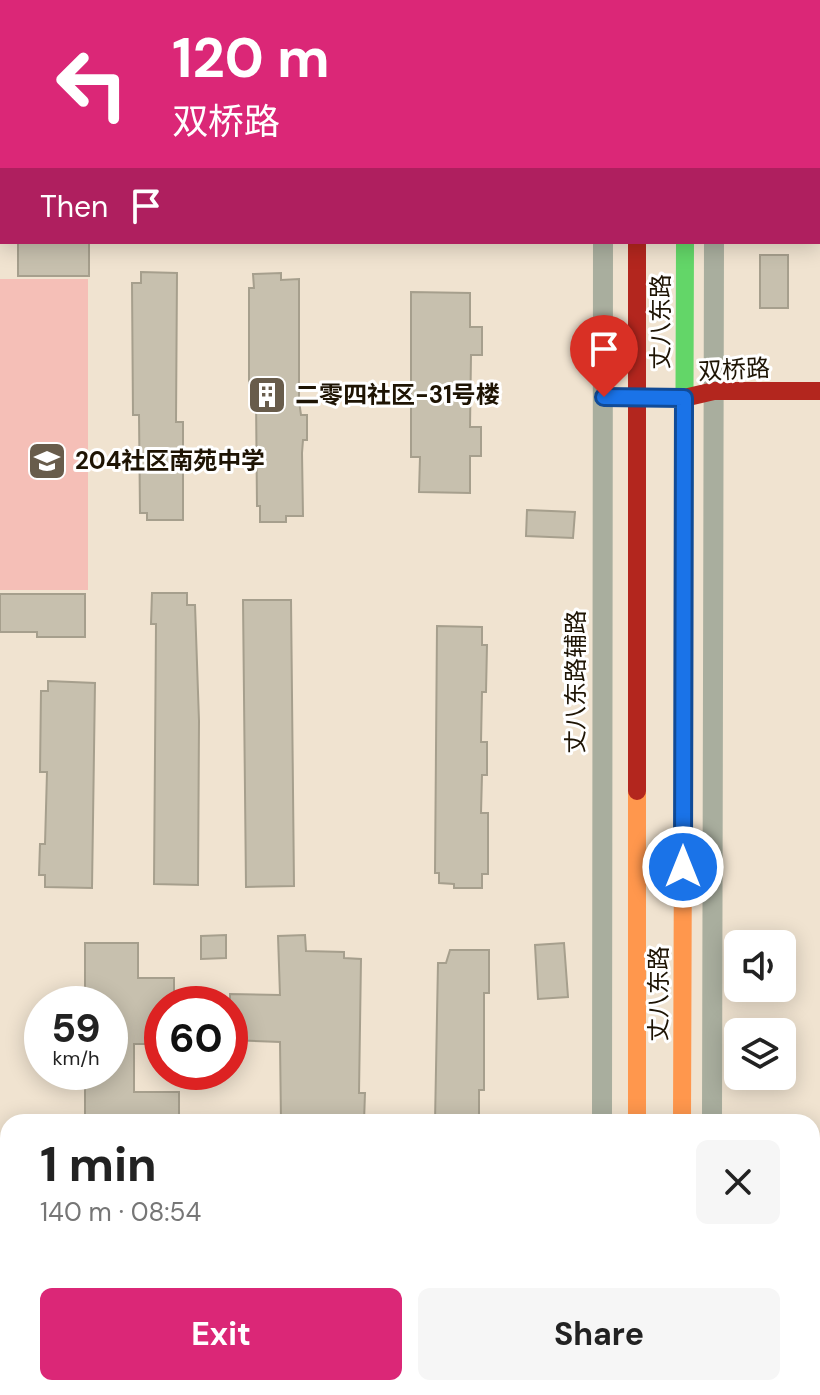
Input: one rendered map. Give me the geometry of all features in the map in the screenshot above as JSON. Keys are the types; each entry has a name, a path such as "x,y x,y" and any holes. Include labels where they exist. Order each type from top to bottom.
{"main road":[{"name":"丈八东路","path":"637,244 637,1114"},
{"name":"丈八东路","path":"682,1114 685,244"},
{"name":"双桥路","path":"604,397 684,398 714,391 820,391"}],"street":[{"name":"丈八东路辅路","path":"602,1114 603,244"},
{"path":"712,1114 714,244"}],"shaded area":[{"name":"204社区南苑中学","path":"0,279 88,279 88,590 0,590"}],"building":[{"path":"18,244 89,244 89,276 18,276"},
{"path":"760,255 788,255 788,308 760,308"},
{"path":"141,272 177,273 176,422 183,422 183,520 147,520 147,513 140,513 139,415 133,415 132,283 141,283"},
{"name":"二零四社区-31号楼","path":"281,273 281,280 299,279 299,401 301,415 307,415 307,440 303,440 302,453 303,516 286,516 286,522 260,522 260,506 257,506 256,398 249,398 249,288 254,288 253,274"},
{"path":"411,292 470,293 470,327 482,327 482,355 471,355 470,427 481,427 481,456 470,456 470,493 419,492 420,457 411,457"},
{"path":"527,510 575,512 573,538 526,536"},
{"path":"152,593 187,593 187,605 195,605 199,721 198,885 154,884 156,624 151,624"},
{"path":"0,594 85,594 85,637 37,637 37,632 0,632"},
{"path":"243,600 291,600 294,886 246,887"},
{"path":"437,626 482,627 482,645 487,645 481,742 487,742 487,775 482,775 481,813 488,813 488,874 482,874 482,888 454,888 454,884 439,883 439,873 435,873"},
{"path":"48,681 95,683 92,888 45,887 45,875 39,875 40,844 45,844 47,772 40,772 41,691 48,691"},
{"path":"226,935 226,958 201,959 201,936"},
{"path":"305,935 306,951 344,952 344,958 361,959 359,1093 365,1093 364,1114 281,1114 280,1042 248,1041 248,994 280,995 278,936"},
{"path":"85,943 138,943 138,978 174,978 174,986 144,986 144,1044 134,1044 134,1092 179,1092 179,1114 85,1114 85,1090 128,1090 128,986 85,986"},
{"path":"564,943 568,997 538,999 535,945"},
{"path":"450,950 489,950 489,993 484,993 484,1090 479,1090 479,1114 435,1114 438,963 446,963"}],"traffic: fast":[{"path":"684,543 685,244"}],"traffic: slow":[{"path":"682,1114 684,543"},
{"path":"637,791 637,1114"}],"traffic: jam":[{"path":"637,244 637,791"},
{"path":"604,397 684,398 714,391 820,391"}],"place":[{"name":"二零四社区-31号楼","path":"267,395"},
{"name":"204社区南苑中学","path":"47,461"}],"route":[{"path":"604,397 684,398 683,867"}]}
